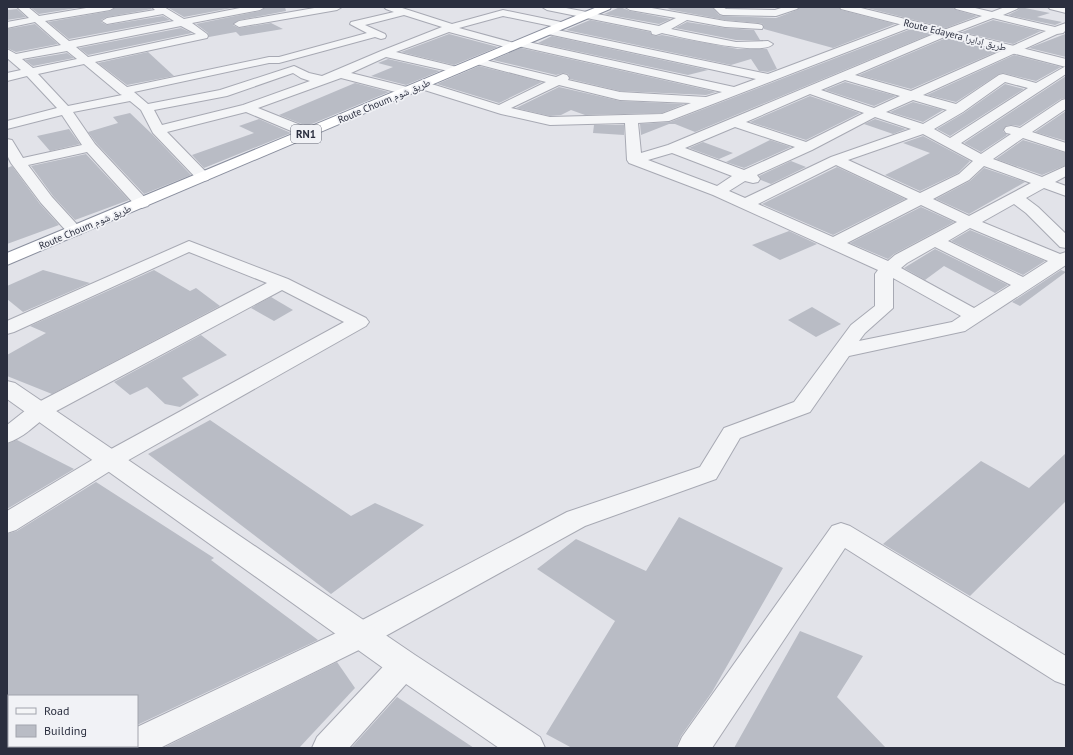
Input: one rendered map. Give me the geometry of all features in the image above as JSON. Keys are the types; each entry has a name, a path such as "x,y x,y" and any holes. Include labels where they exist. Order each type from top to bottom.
{"highway":[{"name":"Route Choum طريق شوم","path":"7,260 606,7"}],"street":[{"path":"19,7 38,20 68,46 146,108 158,130 204,177"},
{"path":"7,25 89,9 110,7"},
{"path":"10,55 68,46 241,9 260,7"},
{"path":"226,26 322,8 337,7"},
{"path":"389,7 452,27 453,30 599,60 735,91"},
{"path":"158,130 247,108 340,74 403,46 452,27 521,7"},
{"path":"547,7 736,45 768,44"},
{"path":"630,7 758,28"},
{"path":"656,12 667,7"},
{"path":"718,7 722,12 750,10 776,13 794,7"},
{"name":"Route Edayera طريق إدايرا","path":"845,7 1066,62"},
{"path":"959,7 1061,31"},
{"path":"634,160 673,148 737,123 945,33 1014,7"},
{"path":"1052,7 1066,10"},
{"path":"322,8 403,46"},
{"path":"89,9 146,48"},
{"path":"7,77 203,36 184,22 161,9 111,24 58,37"},
{"path":"750,10 782,73"},
{"path":"349,21 404,12"},
{"path":"502,13 561,25"},
{"path":"585,67 686,17"},
{"path":"422,85 500,109 550,122 664,118 910,24"},
{"path":"718,192 743,176 807,147 875,112 1012,49 1061,31 1066,26"},
{"path":"198,31 212,29"},
{"path":"548,31 769,78"},
{"path":"7,125 227,68 269,60 279,60 376,34"},
{"path":"635,78 707,39"},
{"path":"736,45 752,75"},
{"path":"385,54 457,70"},
{"path":"10,55 31,72 65,110 90,147 142,203"},
{"path":"279,60 306,76 322,80"},
{"path":"477,61 620,96 711,100"},
{"path":"146,108 223,92 294,69"},
{"path":"950,144 1066,69"},
{"path":"340,74 406,91"},
{"path":"500,109 572,74"},
{"path":"845,76 958,109 986,121 1066,148"},
{"path":"745,204 836,160 924,129 958,109 1003,78 1038,87"},
{"path":"595,100 622,86"},
{"path":"812,90 924,129 982,160 1066,191"},
{"path":"833,244 964,177 982,160 1066,103"},
{"path":"556,121 582,107"},
{"path":"247,108 308,133"},
{"path":"631,118 634,160"},
{"path":"737,123 807,147"},
{"path":"7,143 15,167 75,231"},
{"path":"15,167 90,147"},
{"path":"673,148 776,189"},
{"path":"634,160 718,192 890,269 975,316"},
{"path":"836,160 969,222 1064,253"},
{"path":"138,743 361,634 576,519 708,473 732,433 802,407 858,329 884,308 884,274 902,259 1066,170"},
{"path":"1015,197 1032,210 1064,253"},
{"path":"935,241 1023,284"},
{"path":"7,328 189,246 282,283 359,322 110,460 7,523"},
{"path":"842,351 958,327 1023,284 1064,253"},
{"path":"7,435 39,411 282,283"},
{"path":"7,388 404,665 528,748"},
{"path":"693,748 841,533 1066,672"},
{"path":"328,748 404,665"}],"building":[{"path":"30,7 83,7 39,14"},
{"path":"116,7 150,7 152,9 107,17 101,20 101,22 107,25 163,16 170,20 69,39 48,22 110,11"},
{"path":"167,7 237,7 184,17"},
{"path":"266,7 285,7 286,11 239,20 233,25 239,28 271,23 283,29 240,36 236,32 209,37 208,33 196,24 260,11"},
{"path":"620,7 630,11 671,19 659,24 604,14"},
{"path":"673,7 712,7 719,15 723,16 776,18 797,10 800,7 839,7 841,10 895,24 833,48 764,29 763,24 725,20 667,9"},
{"path":"863,7 952,7 956,10 977,16 946,28"},
{"path":"1020,7 1050,13 1037,17 1062,22 1055,25 1008,15 1018,10"},
{"path":"17,9 26,17 7,20 7,10"},
{"path":"590,20 650,32 652,35 656,36 662,35 738,49 767,49 777,69 768,72 759,71 751,59 731,65 566,30"},
{"path":"993,20 1041,31 1013,44 962,32"},
{"path":"687,22 725,28 754,30 760,40 736,40 675,28"},
{"path":"35,24 58,44 16,52 7,48 7,29"},
{"path":"181,28 192,33 88,55 79,48"},
{"path":"911,29 931,34 695,132 675,124 669,124 641,135 640,124 670,122"},
{"path":"449,34 498,47 454,65 401,52"},
{"path":"1065,34 1066,57 1029,48"},
{"path":"552,36 708,70 688,75 538,43"},
{"path":"946,38 998,51 911,89 859,75"},
{"path":"521,48 716,92 706,95 620,91 570,79 568,74 563,73 556,75 493,60"},
{"path":"148,52 174,76 127,85 98,63"},
{"path":"67,53 74,58 33,66 25,60"},
{"path":"1014,55 1061,67 1036,81 1003,73 999,74 956,102 927,95"},
{"path":"388,59 440,71 406,85 371,76 393,67 378,63"},
{"path":"479,66 542,82 499,103 437,84"},
{"path":"1066,76 1066,98 1061,99 1020,126 1006,126 1003,131 1007,135 981,152 964,143"},
{"path":"845,82 896,96 874,106 825,90"},
{"path":"355,83 389,92 307,126 279,115"},
{"path":"1005,84 1024,89 950,136 937,129 964,113"},
{"path":"559,87 620,101 684,104 662,113 585,115 571,110 561,115 550,116 516,108"},
{"path":"810,96 860,113 806,140 750,122"},
{"path":"913,102 943,110 923,122 890,112"},
{"path":"1066,111 1066,141 1035,132"},
{"path":"130,113 191,175 144,194 96,143 88,132 118,123 113,117"},
{"path":"259,119 291,133 204,168 192,155 254,133 239,126"},
{"path":"875,119 906,129 893,134 864,124"},
{"path":"594,125 624,125 624,135 593,133"},
{"path":"69,129 80,144 50,151 37,136"},
{"path":"923,136 970,161 958,173 920,191 885,175 930,153 903,143"},
{"path":"770,140 791,147 744,168 726,162"},
{"path":"1023,140 1066,153 1066,165 1042,175 996,159"},
{"path":"703,142 733,153 719,159 689,148"},
{"path":"86,154 129,200 75,220 53,196 31,166"},
{"path":"791,161 806,167 771,184 761,180 759,176"},
{"path":"12,166 40,204 59,225 7,244 7,168"},
{"path":"837,167 905,199 833,235 762,204"},
{"path":"984,168 1025,182 969,214 936,199 970,181"},
{"path":"921,207 954,222 894,254 888,259 850,243"},
{"path":"970,230 1045,261 1023,275 951,241"},
{"path":"789,231 817,244 780,260 752,245"},
{"path":"935,249 1008,285 995,293 944,266 925,280 904,268"},
{"path":"43,270 90,283 23,312 7,299 7,286"},
{"path":"154,270 190,291 196,288 220,306 52,394 7,376 7,355 46,333 30,326"},
{"path":"1061,270 1066,272 1020,306 1012,302"},
{"path":"271,297 293,310 274,321 251,308"},
{"path":"812,307 841,324 816,337 788,320"},
{"path":"201,335 227,355 182,378 199,395 180,407 165,404 147,387 130,395 114,382"},
{"path":"210,420 351,516 375,503 424,525 331,594 148,454"},
{"path":"17,440 74,469 7,509 7,444"},
{"path":"1066,453 1066,501 970,596 883,544 981,461 1029,488"},
{"path":"96,482 214,558 211,560 318,640 138,725 138,695 7,696 7,534 17,531"},
{"path":"679,517 783,568 712,692 681,736 676,748 572,748 546,734 615,621 537,569 576,539 646,571"},
{"path":"800,631 863,656 837,697 886,748 734,748"},
{"path":"337,662 355,688 299,748 163,748"},
{"path":"397,697 474,748 351,748"}]}
